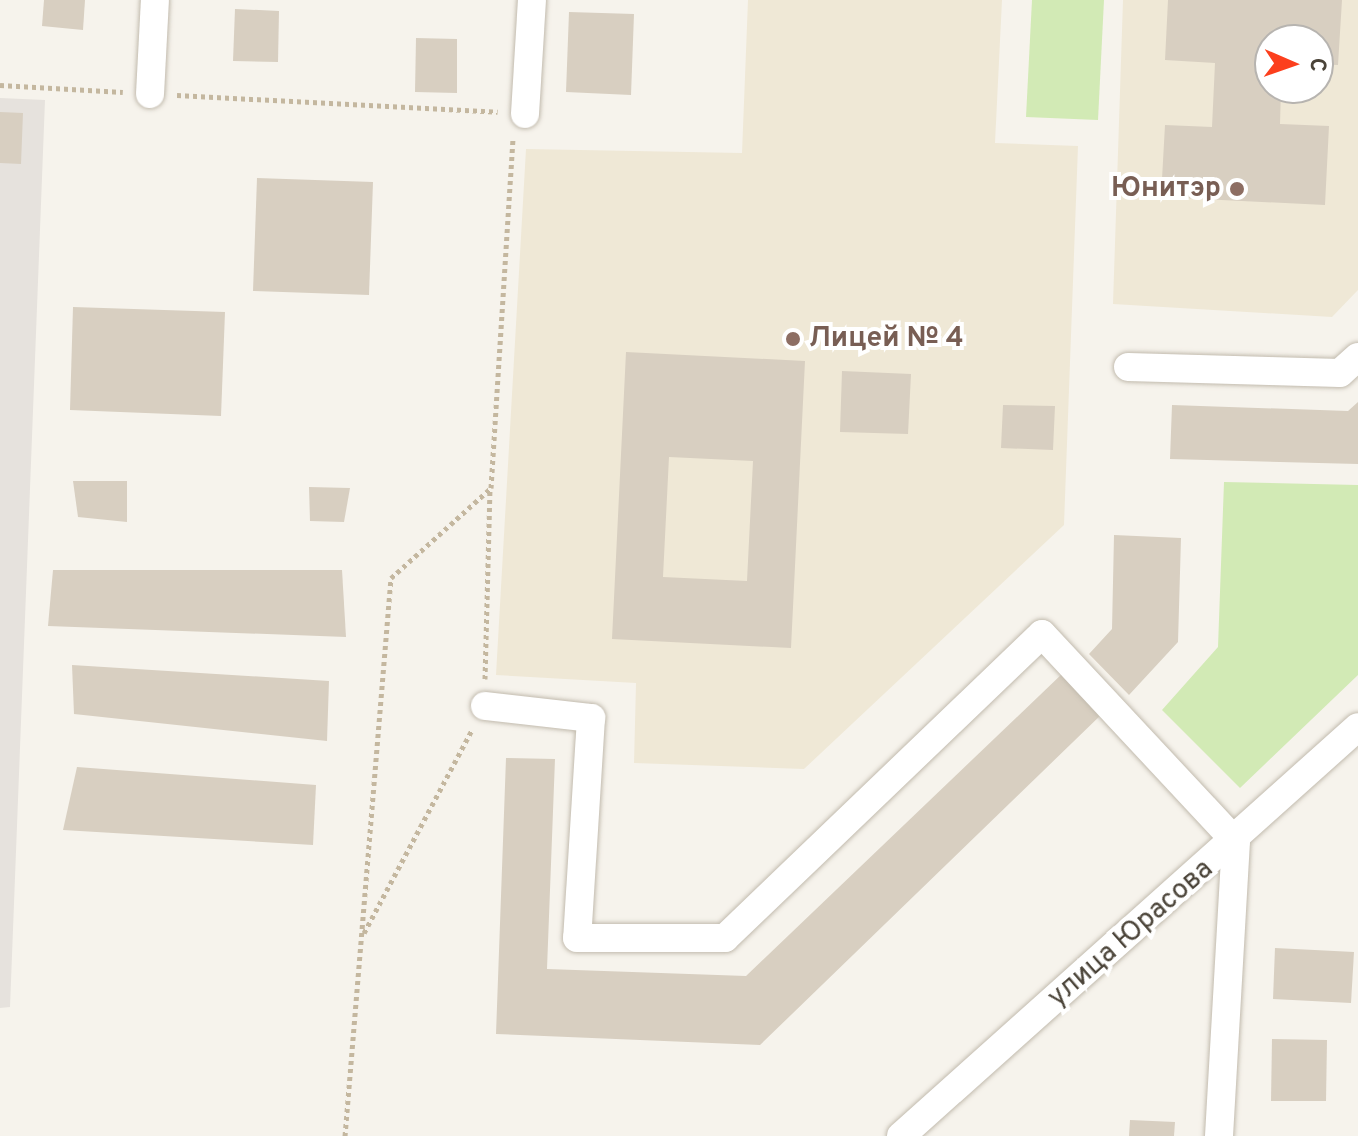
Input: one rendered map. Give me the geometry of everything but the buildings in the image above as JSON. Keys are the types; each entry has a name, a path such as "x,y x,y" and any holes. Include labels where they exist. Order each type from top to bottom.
{"street":[{"path":"150,94 155,0"},
{"path":"520,113 532,0"},
{"path":"1128,367 1340,373 1358,357"},
{"path":"485,706 591,718 577,938 725,938 1042,634 1236,842 1219,1136"},
{"name":"улица Юрасова","path":"901,1136 1236,842 1358,727"}],"path":[{"path":"0,85 520,113 491,488 485,706 362,938"},
{"path":"345,1136 391,578 491,488"}],"shaded area":[{"name":"Лицей № 4","path":"748,0 1002,0 995,143 1078,146 1064,525 804,769 634,763 636,683 496,675 526,149 742,153"},
{"name":"Юнитэр","path":"1123,0 1358,0 1358,290 1332,317 1113,304"},
{"path":"0,98 45,100 10,1007 0,1008"}],"green space":[{"path":"1032,0 1104,0 1098,120 1026,117"},
{"path":"1224,482 1358,485 1358,675 1240,788 1162,710 1218,647"}],"place":[{"name":"Юнитэр","path":"1237,189"},
{"name":"Лицей № 4","path":"793,339"}]}
